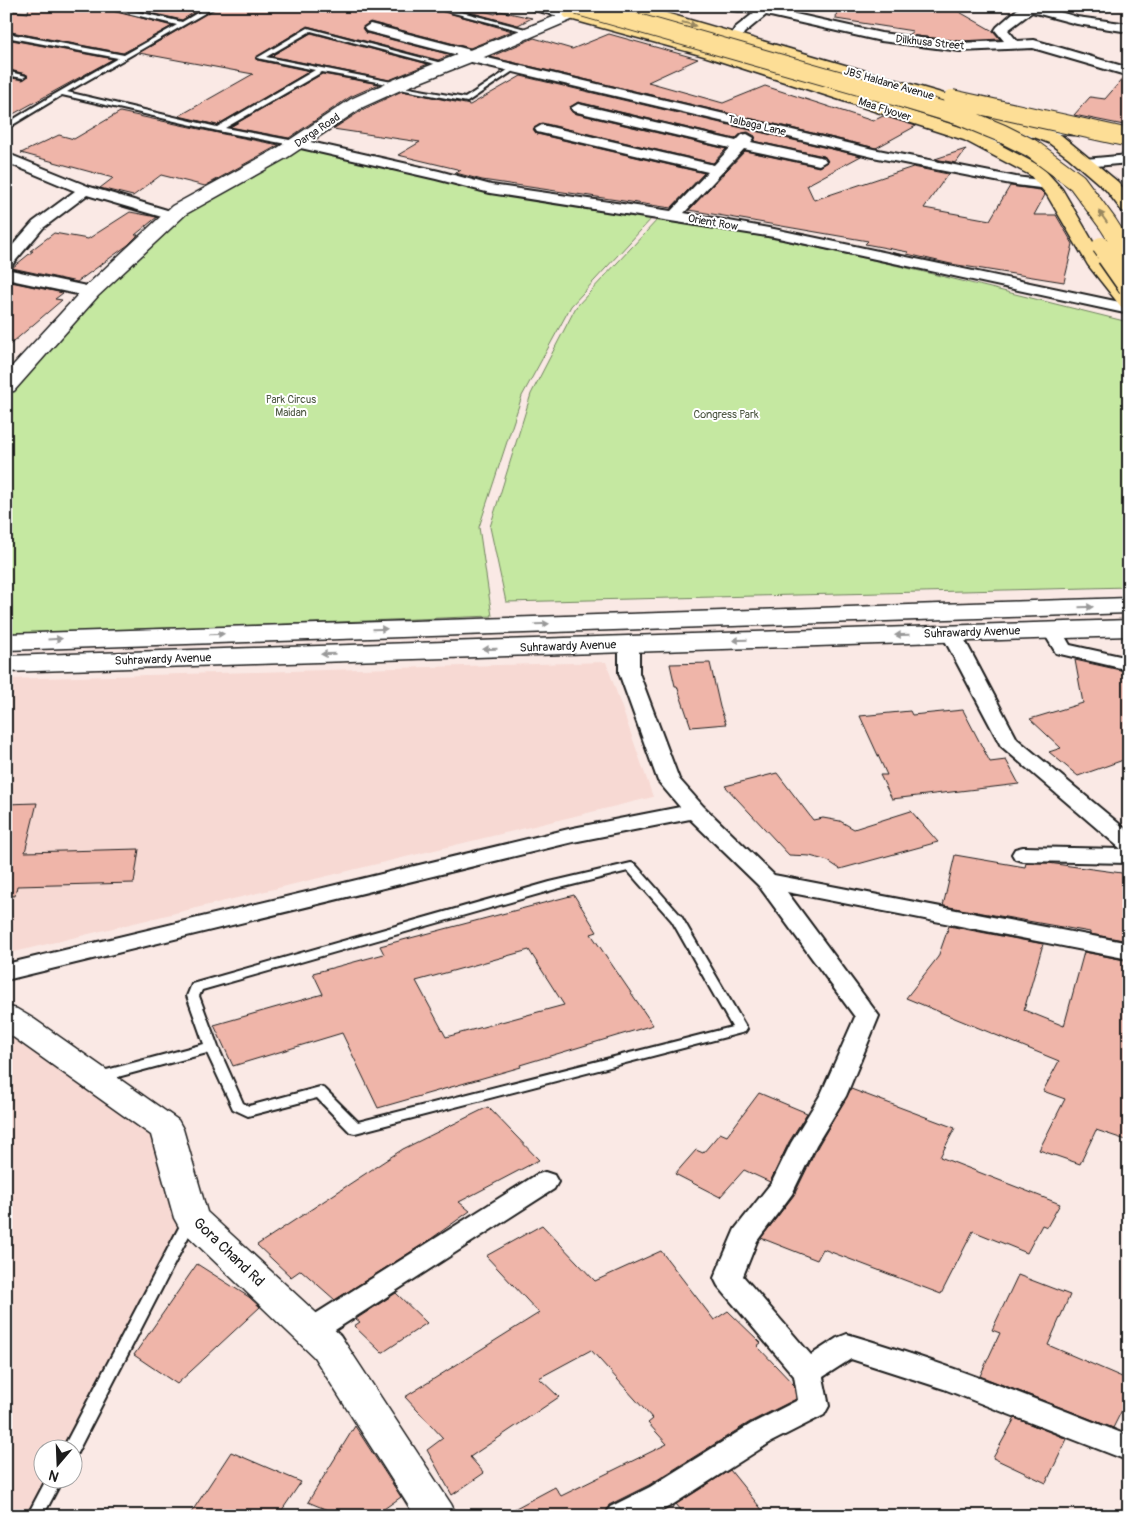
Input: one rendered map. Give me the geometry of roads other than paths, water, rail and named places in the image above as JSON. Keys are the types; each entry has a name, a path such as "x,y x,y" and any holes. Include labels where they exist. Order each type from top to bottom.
{"main road":[{"name":"JBS Haldane Avenue","path":"625,6 966,106 1034,130 1055,139 1085,163 1112,186 1129,207"},
{"name":"Darga Road","path":"6,386 90,292 172,216 297,143 357,104 395,86 530,31 578,9"},
{"name":"Maa Flyover","path":"578,9 960,116 1031,148 1077,182 1085,191 1129,258"},
{"name":"Maa Flyover","path":"578,9 970,136 986,143 1036,170 1055,193 1095,261 1129,304"},
{"path":"769,61 830,84 980,131 1038,160 1067,191 1108,259 1129,286"},
{"name":"Maa Flyover","path":"1129,138 882,85 976,114 1015,129 1045,144 1088,173 1129,224"},
{"path":"986,143 1034,130 1073,128 1129,138"},
{"name":"Suhrawardy Avenue","path":"6,642 1129,605"},
{"name":"Suhrawardy Avenue","path":"6,664 1129,628"},
{"name":"Gora Chand Rd","path":"6,1017 166,1128 191,1218 327,1346 437,1516"}],"street":[{"path":"534,6 578,9"},
{"name":"Dilkhusa Street","path":"731,6 767,8 881,37 960,47 1034,44 1129,72"},
{"path":"1014,45 1001,30 1029,7 1091,25 1129,28"},
{"path":"736,38 739,32 767,8"},
{"name":"Talbaga Lane","path":"370,28 514,68 873,153 1016,181 1048,185"},
{"path":"578,108 819,161"},
{"path":"674,216 760,125"},
{"path":"542,130 716,170"},
{"name":"Orient Row","path":"297,143 439,175 490,189 774,233 1129,310"},
{"path":"6,157 85,190 172,216"},
{"path":"1085,163 1129,159"},
{"path":"6,263 38,225 85,190"},
{"path":"6,274 90,292"},
{"path":"1052,630 1064,649 1129,664"},
{"path":"951,633 1008,742 1129,844"},
{"path":"621,1516 661,1496 760,1433 814,1406 808,1372 728,1278 745,1236 783,1187 804,1143 833,1096 867,1016 767,881 695,811 669,781 629,673 629,644"},
{"path":"6,972 573,835 695,811"},
{"path":"1023,854 1129,856"},
{"path":"767,881 1129,951"},
{"path":"311,1331 545,1182"},
{"path":"808,1372 847,1346 900,1361 1035,1411 1129,1449"}],"lane":[{"path":"101,6 184,24"},
{"path":"6,127 214,6"},
{"path":"430,6 530,31"},
{"path":"446,65 310,29 260,58 322,69 460,100 467,100 514,68"},
{"path":"6,35 125,57"},
{"path":"218,129 322,69"},
{"path":"6,72 23,76"},
{"path":"62,93 218,129 297,143"},
{"path":"631,867 677,919 740,1029 355,1128 320,1092 248,1111 238,1106 211,1047 193,996 197,987 554,885 631,867"},
{"path":"95,1078 211,1047"},
{"path":"75,1440 191,1218"},
{"path":"35,1516 49,1490"}],"park label":[{"name":"Park Circus Maidan","path":"291,405"},
{"name":"Congress Park","path":"726,414"}]}
